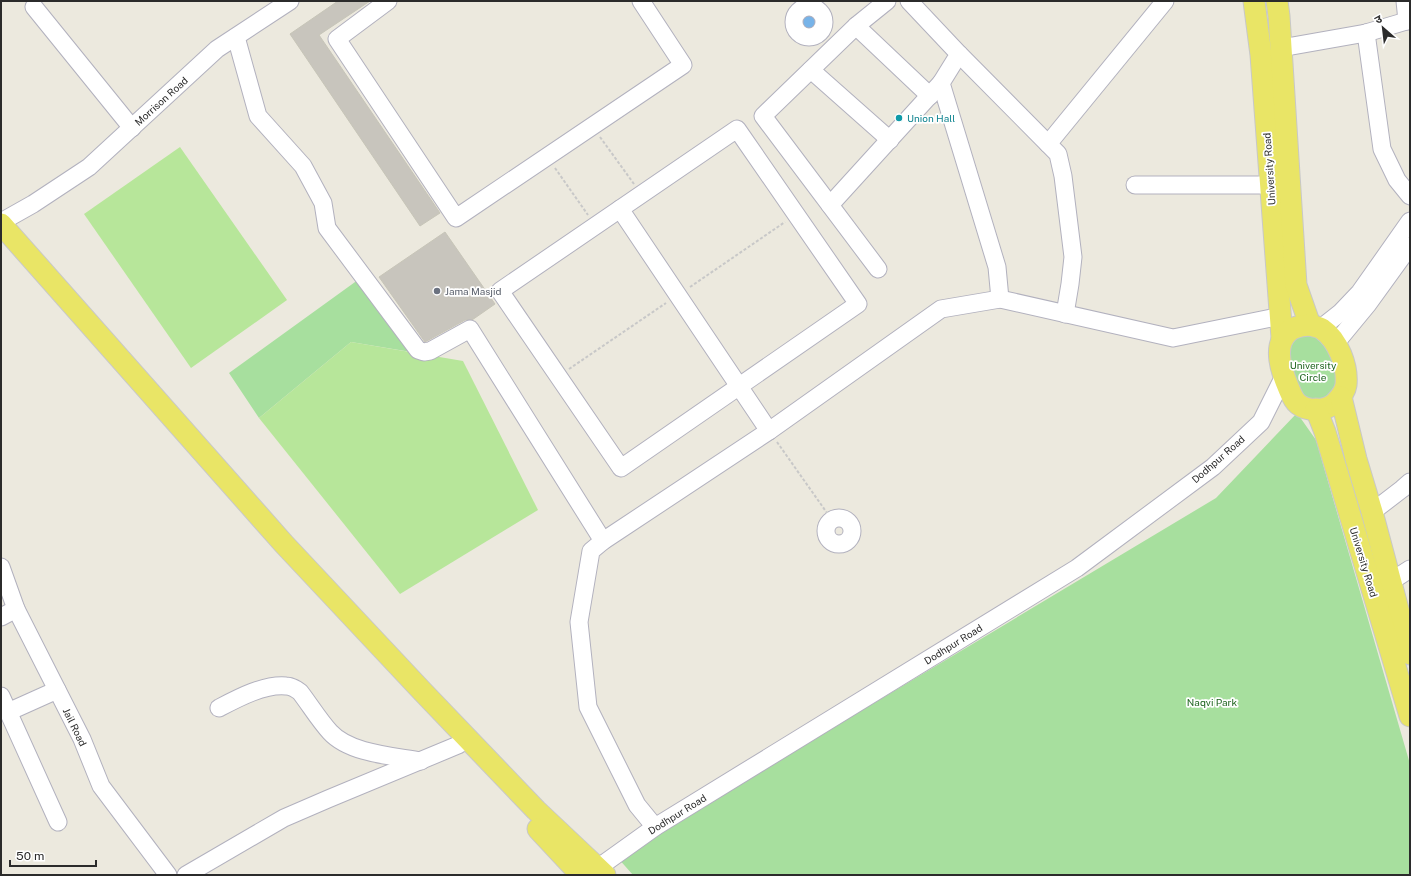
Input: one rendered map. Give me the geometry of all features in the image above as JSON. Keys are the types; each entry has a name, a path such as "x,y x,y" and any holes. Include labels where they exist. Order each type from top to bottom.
{"main road":[{"name":"University Road","path":"1254,1 1261,55 1282,338"},
{"path":"1277,1 1296,285 1316,326 1330,336 1340,352 1345,367 1346,386 1341,397 1332,405 1321,409 1310,410 1298,404 1293,397 1280,363 1280,349 1282,338 1295,326 1316,326"},
{"path":"1,223 284,544 422,692 462,742"},
{"path":"1,244 337,622 462,742 536,810 593,873"},
{"name":"University Road","path":"1341,397 1356,459 1372,512 1410,654"},
{"name":"University Road","path":"1316,409 1325,432 1410,716"}],"street":[{"name":"Morrison Road","path":"1,223 89,167 217,49 290,1"},
{"path":"388,1 337,39 456,218 683,65 641,1"},
{"path":"878,269 763,116 856,26 887,1"},
{"path":"909,1 1058,154 1063,176 1073,257 1065,314"},
{"path":"1048,144 1165,1"},
{"path":"1281,48 1366,33 1408,21 1405,1"},
{"path":"34,8 132,128"},
{"path":"856,26 930,96"},
{"path":"1366,33 1382,149 1397,180 1410,196"},
{"path":"820,34 833,48"},
{"path":"236,37 258,116 303,166 323,203 327,228 418,350 424,352 430,351 470,329 603,541"},
{"path":"830,204 930,96 941,83 959,54"},
{"path":"811,70 890,140"},
{"path":"941,83 997,267 1000,299"},
{"path":"737,129 858,304 621,468 500,291 642,194 737,129"},
{"path":"1135,185 1270,185"},
{"path":"620,209 769,431"},
{"path":"1316,326 1340,313 1360,292 1410,222"},
{"path":"1335,344 1368,304 1410,246"},
{"path":"656,828 637,805 588,707 578,622 591,551 603,541 769,431 941,310 1000,299 1173,338 1281,316"},
{"name":"Dodhpur Road","path":"593,873 656,828 1076,568 1213,467 1261,422 1284,376"},
{"path":"1372,512 1410,482"},
{"name":"Jail Road","path":"1,567 16,609 82,739 101,786 168,875"},
{"path":"1390,582 1410,569"},
{"path":"1,617 16,609"},
{"path":"219,708 261,690 287,685 300,692 331,733 346,743 360,749 421,761"},
{"path":"57,690 4,704 58,822"},
{"path":"186,875 284,818 421,761 462,742"}],"path":[{"path":"592,126 642,194"},
{"path":"548,156 595,226"},
{"path":"769,431 832,520"}],"green space":[{"path":"180,147 287,300 191,368 84,214"},
{"path":"362,277 417,353 351,342 259,418 229,373"},
{"name":"University Circle","path":"1310,334 1326,348 1333,361 1337,374 1336,385 1330,396 1315,401 1302,395 1289,374 1288,345 1292,339"},
{"path":"351,342 463,361 538,510 400,594 259,418"},
{"name":"Naqvi Park","path":"1297,413 1316,440 1410,764 1410,875 633,875 617,857 1216,498"}],"water":[{"path":"808,11 817,15 821,24 817,33 808,37 799,33 795,24 799,15"}],"building":[{"path":"338,1 370,1 319,35 440,213 420,226 290,34"},
{"name":"Jama Masjid","path":"445,232 495,304 472,320 465,320 425,342 379,277"}],"place":[{"name":"Union Hall","path":"899,118"},
{"name":"Jama Masjid","path":"437,291"}]}
